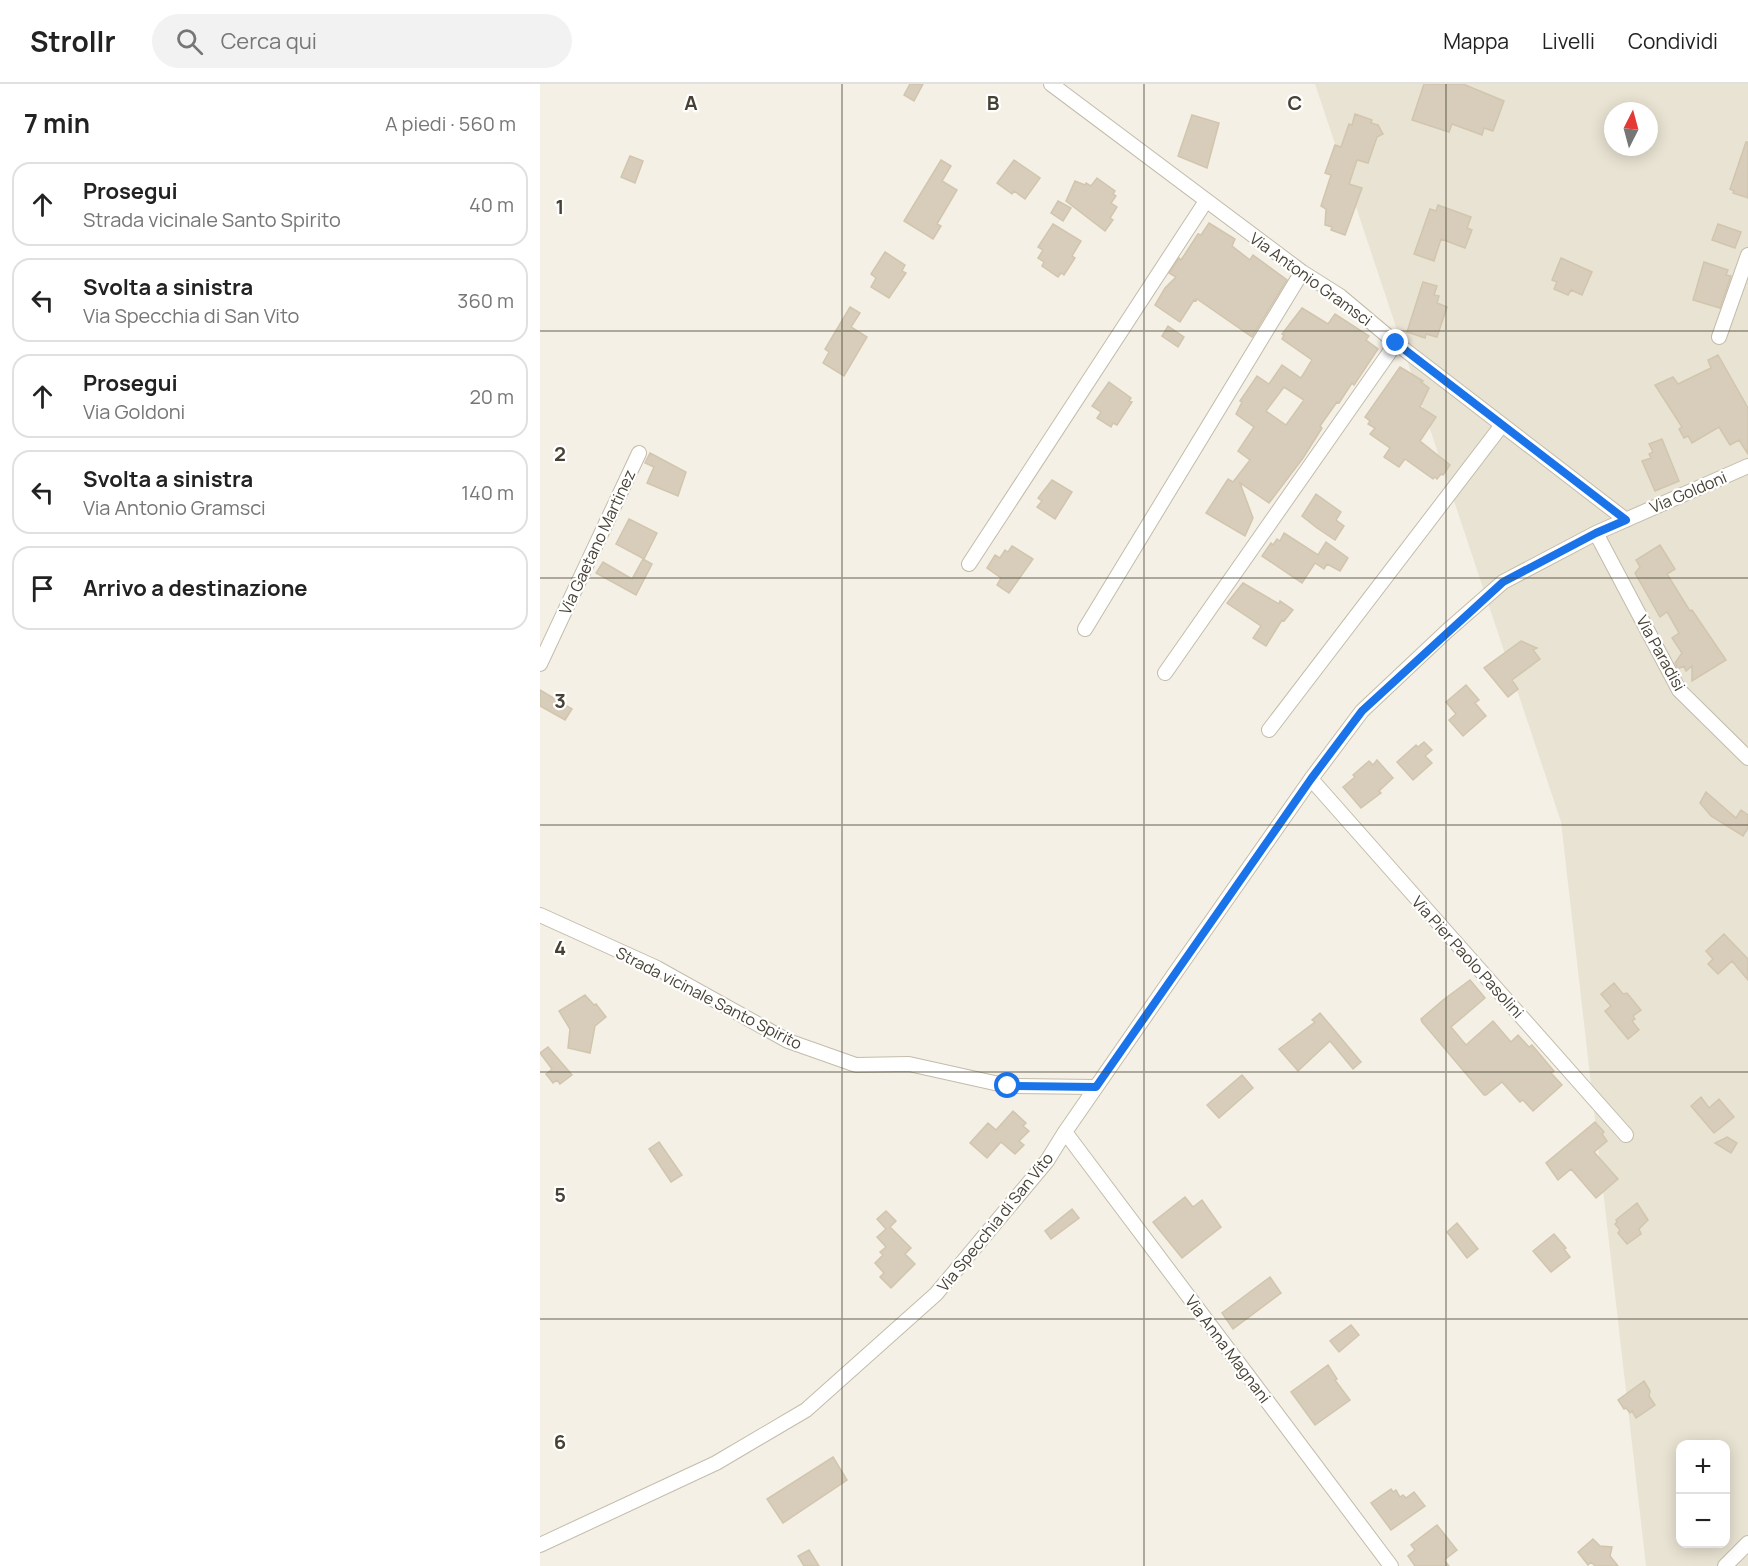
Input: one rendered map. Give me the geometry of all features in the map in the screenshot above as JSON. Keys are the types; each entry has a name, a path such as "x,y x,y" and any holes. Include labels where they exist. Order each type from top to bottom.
{"street":[{"name":"Via Antonio Gramsci","path":"1051,84 1302,272 1340,296 1396,343 1626,520"},
{"path":"969,564 1206,201"},
{"path":"1719,337 1748,255"},
{"path":"1085,629 1302,272"},
{"path":"1165,673 1396,343"},
{"path":"1269,730 1502,425"},
{"name":"Via Gaetano Martinez","path":"540,664 639,453"},
{"name":"Via Goldoni","path":"1596,533 1748,466"},
{"name":"Via Paradisi","path":"1596,533 1679,690 1748,758"},
{"name":"Via Specchia di San Vito","path":"540,1545 716,1463 806,1410 936,1294 1047,1161 1311,779 1362,711 1503,582 1596,533"},
{"name":"Via Pier Paolo Pasolini","path":"1311,779 1626,1135"},
{"name":"Strada vicinale Santo Spirito","path":"540,915 657,968 788,1041 856,1065 909,1064 1008,1086 1096,1087"},
{"name":"Via Anna Magnani","path":"1065,1132 1391,1566"},
{"path":"1725,1566 1748,1543"}],"shaded area":[{"path":"1315,84 1748,84 1748,1566 1646,1566 1561,822"}],"building":[{"path":"910,84 923,84 914,101 904,95"},
{"path":"1424,84 1463,84 1504,101 1493,131 1484,128 1482,135 1452,124 1449,132 1412,120"},
{"path":"1355,114 1372,120 1371,123 1378,125 1383,134 1377,137 1368,163 1357,160 1349,184 1362,188 1345,235 1325,225 1326,209 1321,206 1331,175 1325,173 1335,145 1341,147"},
{"path":"1192,115 1219,123 1207,168 1178,156"},
{"path":"1746,142 1748,142 1748,198 1733,193 1734,191 1730,189"},
{"path":"630,156 643,161 635,183 621,177"},
{"path":"941,160 951,166 942,181 957,190 937,224 941,226 933,239 904,221"},
{"path":"1014,160 1040,178 1025,199 1014,191 1012,194 997,183"},
{"path":"1097,178 1115,191 1113,194 1116,196 1111,203 1117,207 1110,218 1113,220 1105,231 1066,201 1075,181 1091,186"},
{"path":"1058,201 1071,208 1063,221 1051,213"},
{"path":"1438,205 1471,217 1467,228 1472,230 1465,248 1441,239 1434,261 1414,254 1430,209 1436,211"},
{"path":"1209,223 1235,239 1232,246 1250,260 1253,255 1287,280 1252,337 1197,299 1194,300 1180,322 1155,305 1165,288 1176,277 1169,273"},
{"path":"1053,224 1081,241 1072,256 1075,258 1064,275 1061,273 1058,277 1042,266 1044,262 1038,258 1043,250 1038,247"},
{"path":"1718,224 1741,232 1735,248 1712,240"},
{"path":"885,252 905,265 902,271 906,273 889,298 871,287 876,278 871,274"},
{"path":"1561,258 1592,272 1582,295 1571,290 1568,295 1554,289 1557,282 1552,280"},
{"path":"1704,262 1728,270 1726,275 1731,276 1720,308 1693,300"},
{"path":"1423,282 1437,286 1434,295 1439,296 1437,303 1447,307 1437,337 1426,334 1425,338 1407,332"},
{"path":"850,307 860,313 851,327 867,337 844,376 823,363 829,352 825,349"},
{"path":"1302,308 1328,324 1335,314 1369,336 1366,340 1378,349 1354,385 1352,383 1320,426 1322,428 1303,458 1269,503 1240,483 1253,518 1245,536 1206,513 1228,479 1233,482 1250,460 1238,451 1254,427 1236,414 1242,402 1240,401 1257,376 1269,384 1282,365 1301,378 1312,360 1282,339 1284,335 1282,334","holes":["1284,387 1304,400 1286,425 1266,411"]},
{"path":"1168,326 1184,337 1178,347 1162,336"},
{"path":"1718,355 1748,408 1748,454 1739,440 1730,445 1719,427 1692,443 1688,436 1684,438 1679,429 1682,427 1655,385 1673,377 1678,384 1711,368 1708,360"},
{"path":"1400,367 1423,381 1421,382 1429,388 1420,407 1436,417 1420,441 1450,465 1437,479 1434,477 1433,479 1405,459 1399,467 1384,457 1390,448 1370,434 1375,428 1368,424 1370,421 1365,417"},
{"path":"1109,382 1131,398 1129,401 1132,402 1117,425 1113,423 1111,427 1097,418 1101,412 1092,406"},
{"path":"1662,439 1679,481 1655,491 1642,461 1651,458 1649,454 1653,452 1649,444"},
{"path":"650,453 686,472 678,496 647,483 654,467 645,463"},
{"path":"1052,480 1072,492 1055,519 1037,507 1042,501 1038,498"},
{"path":"1316,494 1341,512 1336,520 1344,526 1335,540 1302,516"},
{"path":"629,519 657,533 644,559 616,544"},
{"path":"1284,533 1318,555 1326,542 1348,558 1340,571 1327,564 1324,569 1315,563 1302,583 1262,556 1271,543 1273,545 1277,539 1280,541"},
{"path":"1660,545 1675,569 1667,574 1690,611 1692,610 1726,660 1692,681 1692,666 1686,671 1684,666 1678,669 1675,663 1682,653 1672,638 1679,633 1667,612 1660,617 1635,573 1640,567 1636,560"},
{"path":"1012,546 1033,559 1009,593 997,585 1001,578 987,568 995,555 1000,558 1005,550 1008,552"},
{"path":"643,559 652,564 636,595 596,573 603,562 632,579"},
{"path":"1243,583 1293,610 1284,621 1282,620 1266,646 1253,638 1261,626 1227,603"},
{"path":"1521,641 1537,648 1533,650 1540,659 1512,680 1518,689 1508,697 1484,668"},
{"path":"1466,685 1479,700 1475,703 1486,716 1463,736 1449,720 1456,714 1446,702"},
{"path":"540,690 572,709 565,720 540,706"},
{"path":"1424,742 1432,750 1425,756 1432,763 1413,780 1397,762 1416,745 1418,747"},
{"path":"1377,760 1393,778 1379,791 1381,793 1361,808 1343,787 1369,761 1373,765"},
{"path":"1706,792 1736,818 1741,810 1748,815 1748,828 1743,836 1711,816 1700,803"},
{"path":"1724,934 1748,959 1748,980 1732,961 1718,974 1708,964 1713,959 1706,951"},
{"path":"1470,980 1485,998 1451,1027 1466,1045 1493,1021 1511,1042 1518,1035 1529,1047 1532,1045 1554,1071 1551,1073 1562,1085 1533,1111 1523,1100 1520,1102 1502,1082 1484,1095 1422,1022 1421,1019"},
{"path":"1614,983 1623,994 1627,993 1641,1010 1633,1016 1635,1019 1632,1021 1639,1030 1628,1039 1605,1011 1611,1006 1601,994"},
{"path":"585,995 606,1017 595,1026 590,1053 568,1048 570,1029 559,1011"},
{"path":"1320,1013 1361,1062 1353,1069 1330,1041 1298,1071 1279,1049 1315,1022 1312,1020"},
{"path":"548,1047 572,1075 560,1084 557,1080 553,1083 546,1074 552,1069 540,1053"},
{"path":"1242,1075 1253,1088 1219,1118 1207,1105"},
{"path":"1701,1097 1709,1108 1719,1099 1734,1117 1714,1133 1691,1106"},
{"path":"1013,1111 1026,1123 1023,1126 1029,1131 1019,1141 1024,1145 1015,1154 1001,1142 987,1158 970,1143 988,1123 996,1130"},
{"path":"1595,1122 1604,1132 1602,1134 1607,1141 1594,1152 1618,1179 1596,1198 1571,1169 1558,1180 1546,1163"},
{"path":"1727,1137 1737,1143 1731,1153 1715,1143"},
{"path":"659,1142 682,1175 671,1182 649,1149"},
{"path":"1185,1197 1193,1207 1202,1200 1221,1227 1182,1258 1153,1222"},
{"path":"1637,1203 1648,1220 1639,1229 1641,1234 1627,1244 1618,1233 1620,1230 1615,1224 1616,1220"},
{"path":"1072,1209 1079,1218 1051,1239 1045,1231"},
{"path":"886,1211 896,1221 890,1227 911,1248 905,1254 915,1264 891,1288 880,1277 884,1273 875,1263 883,1255 880,1252 886,1247 877,1237 886,1229 877,1219"},
{"path":"1457,1223 1478,1249 1467,1258 1447,1232"},
{"path":"1554,1234 1566,1248 1564,1249 1570,1257 1551,1272 1533,1251"},
{"path":"1270,1277 1281,1293 1233,1329 1222,1313"},
{"path":"1351,1325 1359,1335 1339,1352 1330,1341"},
{"path":"1328,1365 1337,1379 1335,1380 1350,1400 1315,1425 1291,1392"},
{"path":"1644,1381 1655,1405 1636,1418 1632,1411 1630,1413 1626,1408 1624,1409 1618,1400"},
{"path":"833,1457 847,1480 783,1523 767,1499"},
{"path":"1391,1489 1393,1492 1396,1490 1400,1497 1403,1495 1406,1498 1414,1492 1425,1506 1391,1530 1371,1503"},
{"path":"1437,1525 1457,1550 1444,1560 1449,1566 1415,1566 1408,1556 1415,1550 1411,1545"},
{"path":"1593,1539 1600,1546 1612,1547 1610,1556 1618,1566 1595,1566 1591,1562 1588,1565 1578,1552"},
{"path":"809,1550 819,1566 804,1566 798,1556"}],"route":[{"path":"1008,1086 1096,1087 1311,779 1362,711 1503,582 1596,533 1626,520 1396,343"}]}
